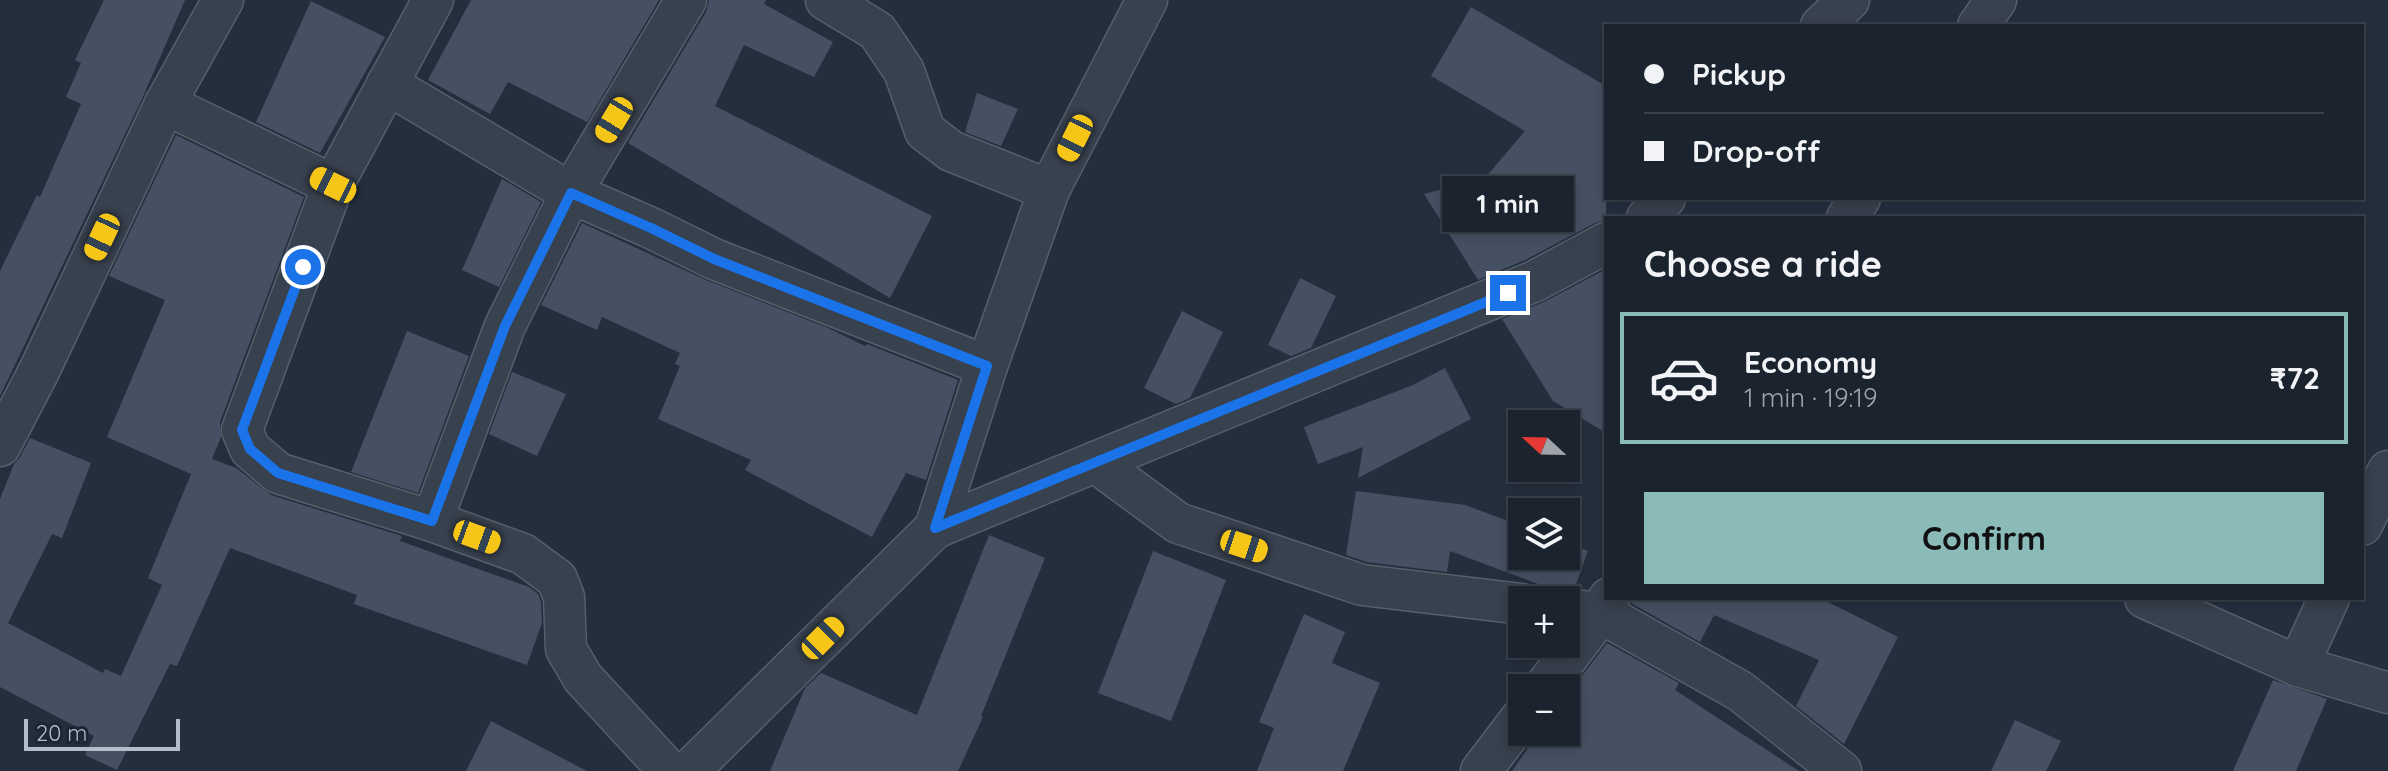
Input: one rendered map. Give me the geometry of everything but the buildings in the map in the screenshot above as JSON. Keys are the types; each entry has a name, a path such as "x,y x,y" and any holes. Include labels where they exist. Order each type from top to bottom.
{"street":[{"path":"0,446 39,371 165,104 223,0"},
{"path":"433,0 333,185 242,430 250,449 278,473 432,521 523,554 557,579 564,597 566,649 583,678 669,771"},
{"path":"432,521 505,326 571,193 686,0"},
{"path":"826,0 877,31 904,71 925,131 951,151 1049,190"},
{"path":"935,528 987,366 1049,190 1147,0"},
{"path":"1823,24 1849,0"},
{"path":"1979,24 1996,0"},
{"path":"387,84 571,193 714,259 987,366"},
{"path":"165,104 333,185"},
{"path":"1649,216 1663,200"},
{"path":"689,771 935,528 1535,281 1604,244"},
{"path":"1095,462 1178,523 1274,556 1362,585 1508,602"},
{"path":"2364,521 2388,471"},
{"path":"2150,600 2298,666 2388,693"},
{"path":"2298,666 2328,600"},
{"path":"1552,674 1592,607 1740,691 1841,771"},
{"path":"1481,771 1508,735"}],"route":[{"path":"303,267 242,430 250,449 278,473 432,521 505,326 571,193 714,259 987,366 935,528 1508,293"}]}
